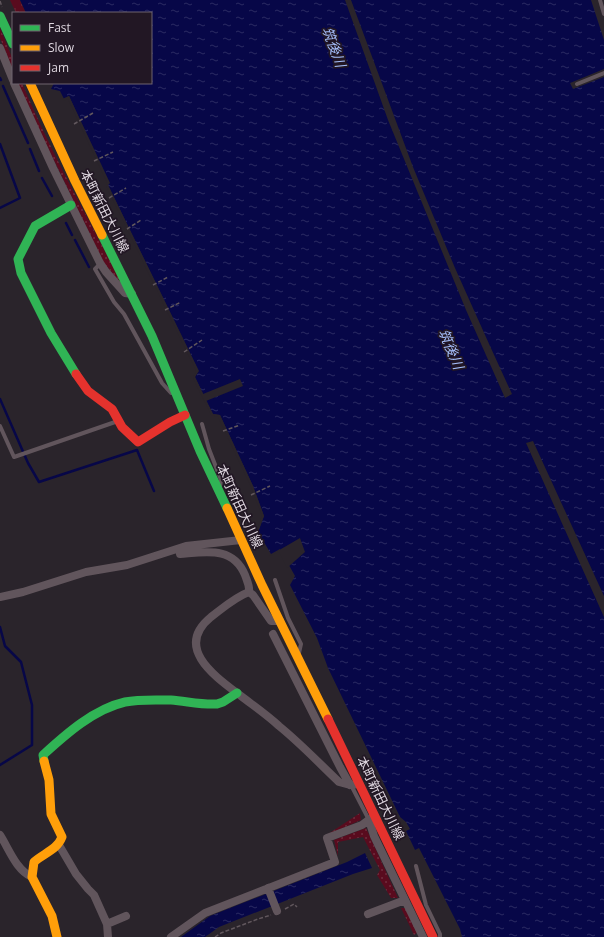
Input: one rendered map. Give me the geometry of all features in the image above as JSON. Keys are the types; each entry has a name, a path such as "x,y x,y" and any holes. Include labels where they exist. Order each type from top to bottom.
{"main road":[{"path":"0,16 12,42"},
{"name":"本町新田大川線","path":"30,84 75,181 132,294 220,493 299,658 354,784 434,937"},
{"path":"71,205 35,226 18,259 21,273 58,347 88,391 112,409 122,427 138,442 170,422 185,415"},
{"path":"57,937 52,916 32,877 34,862 59,845 62,837 51,814 49,780 44,766 44,755 55,743 96,715 115,705 129,702 171,700 200,702 210,705 221,703 237,693"}],"street":[{"path":"0,48 12,78"},
{"path":"14,84 24,107 100,263 106,272 125,292 132,294"},
{"path":"0,597 23,592 86,572 127,565 186,546 242,540"},
{"path":"178,549 180,554 216,553 227,555 236,560 242,568 250,588 249,592 271,621 280,621"},
{"path":"249,592 242,594 228,604 208,620 199,631 196,639 197,650 202,663 217,678 279,726 339,782 354,784"},
{"path":"274,634 340,767 354,784"},
{"path":"171,937 205,913 335,862 327,838 362,825 371,818 374,836 421,936"},
{"path":"0,835 16,863 26,874 32,877"},
{"path":"59,845 76,874 94,895 107,924 108,937"},
{"path":"268,888 277,911"},
{"path":"368,914 405,900"},
{"path":"107,924 126,916"}],"lane":[{"path":"600,0 604,14"},
{"path":"577,84 604,73"},
{"path":"100,263 95,269 114,302 124,314 162,383 171,393 176,392"},
{"path":"0,426 14,457 119,421"},
{"path":"202,424 209,449 221,480 220,493"},
{"path":"276,580 288,618 301,644 299,658"},
{"path":"416,866 426,905 440,934 440,937"}],"path":[{"path":"74,124 93,113"},
{"path":"94,161 113,152"},
{"path":"109,198 126,188"},
{"path":"127,228 141,220"},
{"path":"153,285 168,277"},
{"path":"165,310 181,302"},
{"path":"184,352 202,340"},
{"path":"223,431 240,425"},
{"path":"251,495 270,486"},
{"path":"216,937 221,933 258,918 272,915 277,911 284,910 294,904 297,907"}],"green space":[{"path":"10,0 20,0 26,12 16,12"},
{"path":"0,28 12,58 12,68 0,38"},
{"path":"18,84 22,84 58,161 124,287 104,263 28,107"},
{"path":"360,813 361,820 325,836"},
{"path":"366,828 398,898 391,898 377,875 380,870 363,837 338,842 338,856 334,840"},
{"path":"401,908 405,908 418,932 414,935"}],"water":[{"name":"筑後川","path":"20,0 591,0 604,40 604,937 462,937 460,929 419,848 415,850 406,831 410,829 406,822 400,817 328,668 317,638 290,585 295,576 280,549 271,554 258,532 264,516 253,486 220,415 213,414 195,377 198,370 108,185 109,183 69,96 64,99 60,91 51,89 54,84 152,84 152,12 26,12"},
{"path":"365,853 372,868 353,874 219,927 205,937 181,937 210,916 347,862"}],"pier":[{"path":"345,0 351,0 413,167 455,268 512,394 505,398 466,310 388,120"},
{"path":"604,69 604,77 573,89 570,83"},
{"path":"69,96 110,183 108,185 199,371 195,377 203,394 240,379 243,386 206,401 213,414 220,415 253,486 264,516 258,532 256,532 262,516 251,487 218,417 211,415 193,378 196,371 106,186 107,183 68,99 64,101 62,99"},
{"path":"533,441 604,596 604,617 526,443"},
{"path":"300,538 305,552 287,568 279,552 269,556"}],"waterway":[{"path":"3,86 28,143"},
{"path":"0,144 20,198 0,208"},
{"path":"30,149 39,171"},
{"path":"42,178 52,196"},
{"path":"66,223 72,235"},
{"path":"75,240 89,267"},
{"path":"0,399 28,463 39,482 137,450 154,491"},
{"path":"0,627 5,646 21,662 32,705 32,745 0,765"}],"traffic: fast":[{"path":"0,16 12,42"},
{"path":"71,205 35,226 18,259 21,273 51,333 76,374"},
{"path":"102,235 152,336 200,451 227,508"},
{"path":"44,761 43,755 61,739 91,716 114,705 130,701 148,700 171,700 217,704 237,693"}],"traffic: slow":[{"path":"30,84 75,181 102,235"},
{"path":"227,508 262,585 328,719"},
{"path":"44,761 49,780 51,814 62,837 54,848 34,862 32,877 52,916 57,937"}],"traffic: jam":[{"path":"76,374 88,391 112,409 122,427 138,442 170,422 185,415"},
{"path":"328,719 433,937"}]}
